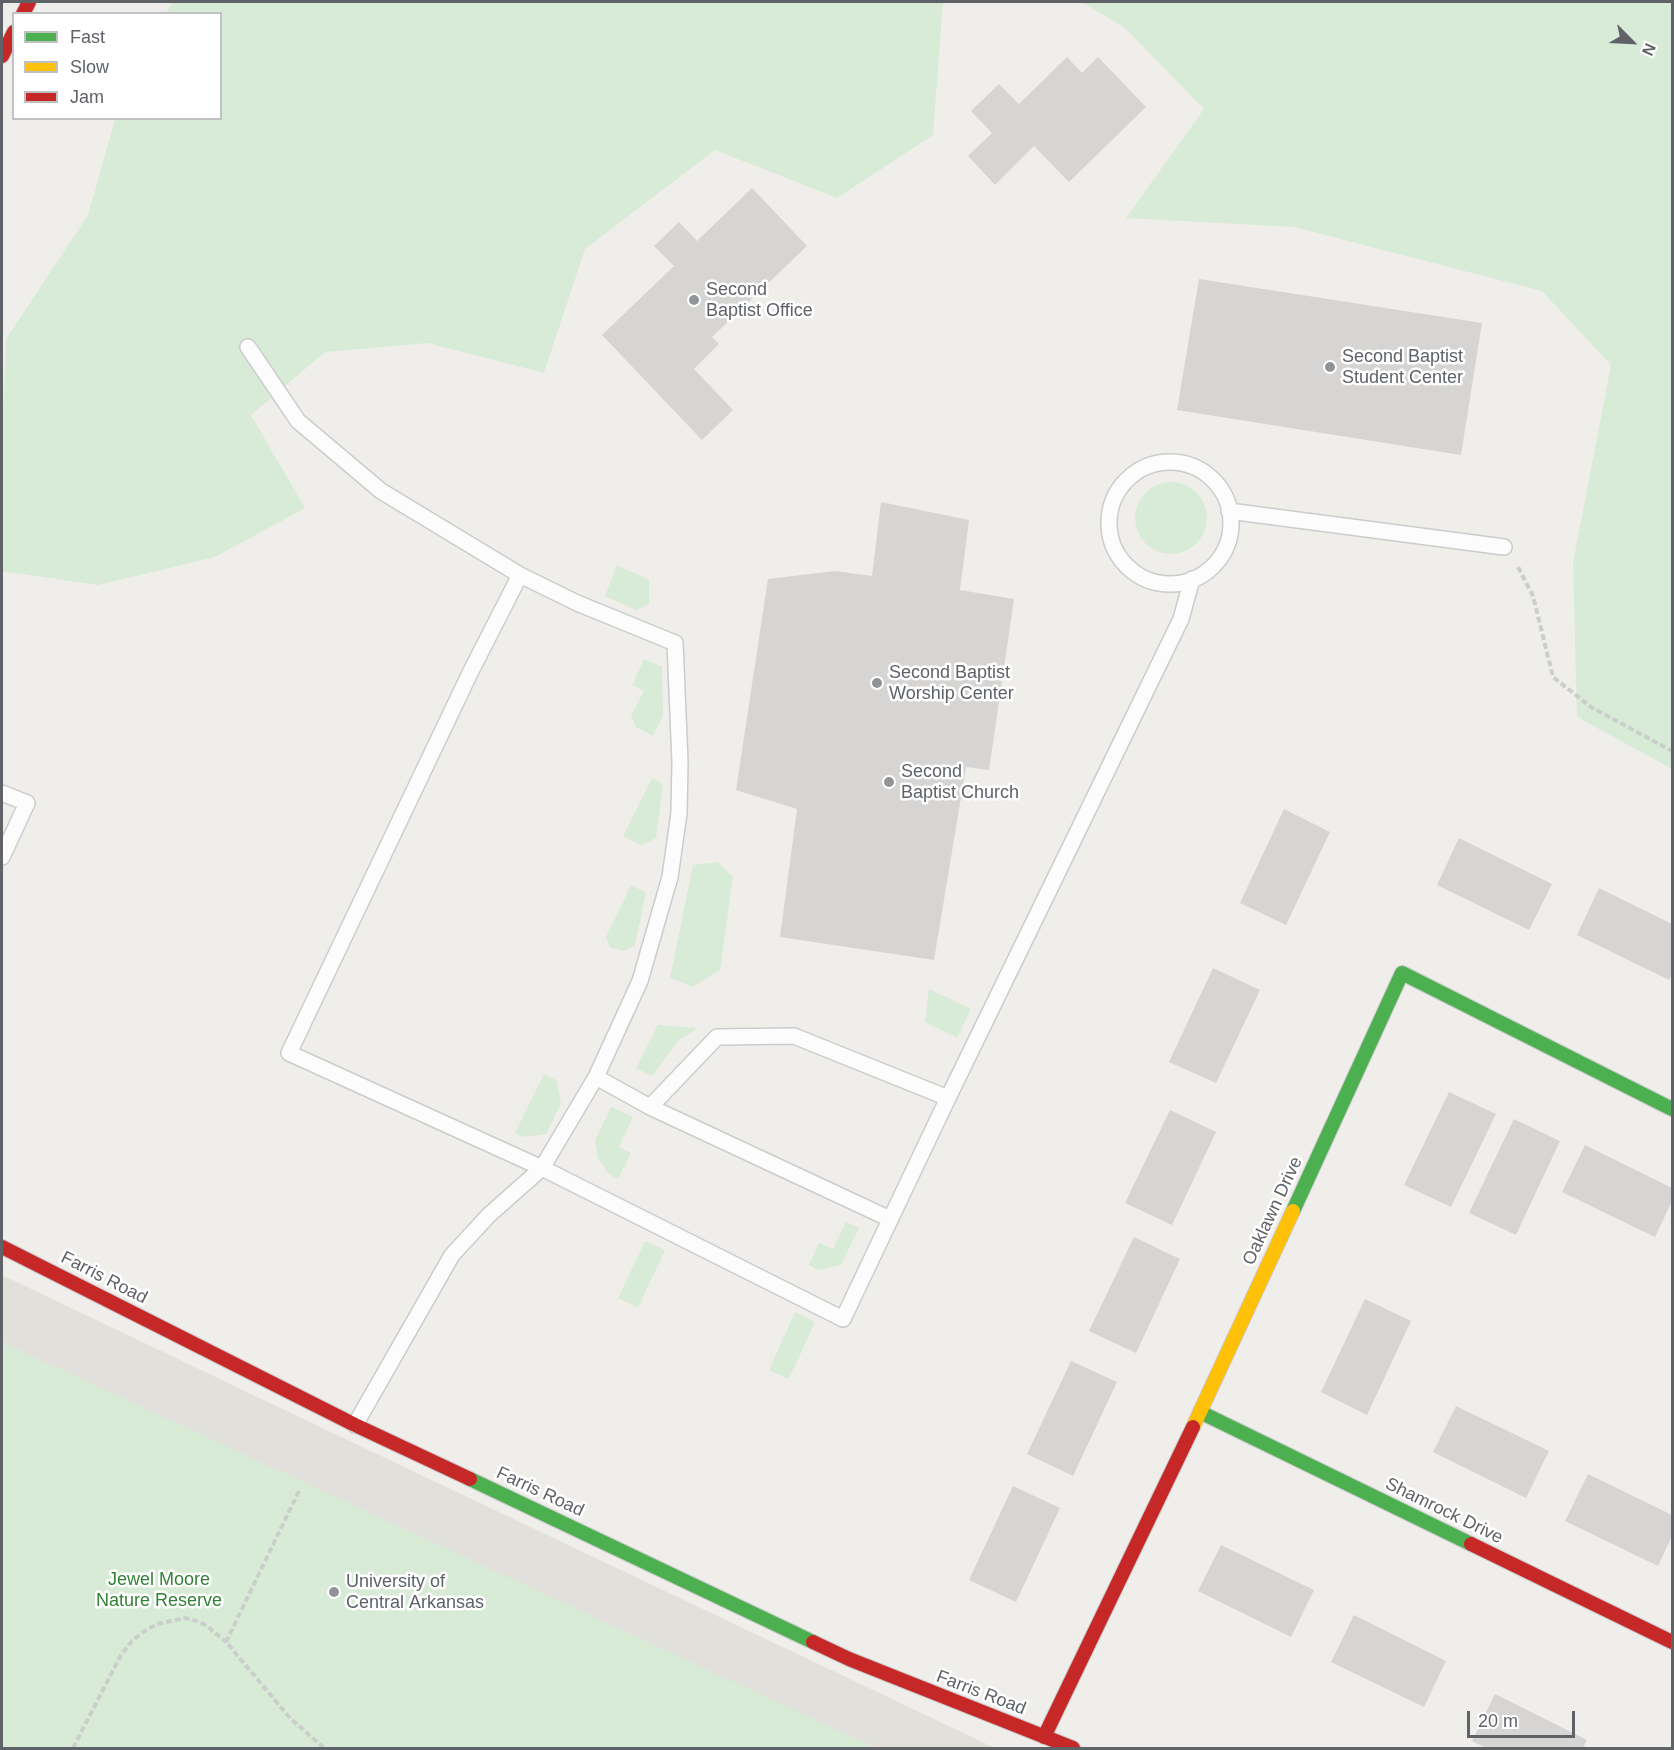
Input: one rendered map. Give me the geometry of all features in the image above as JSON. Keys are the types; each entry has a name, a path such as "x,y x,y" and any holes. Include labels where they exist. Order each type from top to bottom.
{"street":[{"path":"2,56 12,36"},
{"name":"Oaklawn Drive","path":"1044,1737 1200,1412 1402,973 1672,1109"},
{"name":"Farris Road","path":"2,1247 355,1425 849,1659 1073,1749"},
{"name":"Shamrock Drive","path":"1200,1412 1672,1641"}],"lane":[{"path":"248,347 298,421 381,491 520,575 576,603 675,644 678,813 670,877 640,981 596,1077 542,1168 489,1215 452,1255 355,1425"},
{"path":"1166,462 1185,463 1203,471 1217,484 1227,501 1229,511 1231,520 1228,540 1219,559 1203,574 1185,582 1164,584 1143,578 1126,566 1114,549 1109,529 1110,508 1118,490 1131,476 1147,466 1166,462"},
{"path":"1229,511 1503,547"},
{"path":"520,575 460,694 289,1053 542,1168 843,1319 1181,619 1192,579"},
{"path":"2,793 27,803 7,833 2,857"},
{"path":"650,1107 717,1037 795,1036 948,1098"},
{"path":"596,1077 650,1107 890,1219"}],"path":[{"path":"1503,547 1518,568 1533,596 1553,677 1591,707 1672,751"},
{"path":"226,1642 299,1491"},
{"path":"73,1749 121,1655 132,1641 157,1624 185,1618 207,1626 226,1642 290,1718 324,1749"}],"shaded area":[{"name":"Jewel Moore Nature Reserve","path":"2,1275 339,1436 995,1748 2,1748"}],"green space":[{"path":"172,2 943,2 933,135 837,198 715,150 585,249 544,373 428,343 325,352 251,415 305,508 215,557 98,585 2,571 2,442 6,339 88,215 115,120 222,120 222,12 167,12"},
{"path":"1081,2 1672,2 1672,769 1577,717 1573,563 1611,365 1542,291 1294,227 1126,218 1204,109 1124,27"},
{"path":"1171,482 1191,488 1201,498 1207,518 1201,538 1191,548 1171,554 1151,548 1141,538 1135,518 1141,498 1151,488"},
{"path":"617,565 649,580 649,604 636,610 605,596"},
{"path":"644,659 662,667 663,716 653,736 636,727 631,716 644,691 632,685"},
{"path":"652,778 663,784 656,838 641,845 623,836"},
{"path":"718,862 733,877 720,970 693,987 670,978 693,865"},
{"path":"631,885 646,893 635,945 624,951 610,947 606,937"},
{"path":"929,989 971,1009 957,1038 925,1022"},
{"path":"658,1025 698,1028 679,1040 652,1076 636,1068"},
{"path":"544,1074 557,1081 561,1103 546,1134 524,1137 515,1133"},
{"path":"611,1107 633,1117 619,1147 631,1153 618,1179 609,1174 598,1159 595,1140"},
{"path":"846,1222 859,1228 841,1265 818,1270 809,1265 819,1243 833,1249"},
{"path":"645,1241 665,1250 638,1308 618,1298"},
{"path":"795,1312 815,1322 789,1379 769,1370"},
{"name":"Jewel Moore Nature Reserve","path":"2,1342 876,1748 2,1748"}],"building":[{"path":"1067,57 1082,73 1098,57 1146,107 1069,182 1034,146 995,185 968,156 992,133 971,111 999,84 1019,104"},
{"name":"Second Baptist Office","path":"752,188 807,246 712,337 719,344 694,369 733,410 702,440 602,335 674,266 654,246 679,222 697,241"},
{"name":"Second Baptist Student Center","path":"1199,279 1482,323 1461,455 1177,410"},
{"name":"Second Baptist Worship Center","path":"881,502 969,520 960,590 1014,599 989,770 966,767 934,960 780,937 797,809 736,790 768,579 835,571 872,576"},
{"path":"1284,809 1330,832 1286,925 1240,903"},
{"path":"1459,838 1552,884 1529,930 1437,885"},
{"path":"1599,888 1672,924 1672,974 1669,980 1577,935"},
{"path":"1213,968 1260,990 1216,1083 1169,1062"},
{"path":"1449,1092 1496,1114 1451,1207 1404,1185"},
{"path":"1170,1110 1216,1132 1172,1225 1125,1203"},
{"path":"1514,1119 1560,1141 1516,1235 1469,1213"},
{"path":"1585,1145 1672,1188 1672,1201 1655,1237 1562,1192"},
{"path":"1134,1237 1180,1259 1136,1353 1089,1331"},
{"path":"1365,1299 1411,1321 1367,1415 1321,1392"},
{"path":"1071,1361 1117,1382 1073,1476 1027,1454"},
{"path":"1456,1406 1549,1451 1526,1498 1433,1452"},
{"path":"1588,1474 1672,1515 1672,1536 1658,1566 1565,1521"},
{"path":"1013,1486 1060,1508 1016,1602 969,1580"},
{"path":"1221,1545 1314,1590 1291,1637 1198,1591"},
{"path":"1354,1615 1446,1661 1424,1707 1331,1662"},
{"path":"1495,1694 1587,1740 1583,1748 1486,1748 1472,1741"}],"traffic: fast":[{"path":"1293,1211 1402,973 1672,1109"},
{"path":"1200,1412 1471,1544"},
{"path":"470,1479 813,1642"}],"traffic: slow":[{"path":"1193,1427 1293,1211"}],"traffic: jam":[{"path":"24,12 29,2"},
{"path":"2,56 12,36"},
{"path":"2,1247 355,1425 470,1479"},
{"path":"1044,1737 1193,1427"},
{"path":"1471,1544 1672,1642"},
{"path":"813,1642 849,1659 1073,1748"}],"place":[{"name":"Second Baptist Office","path":"694,300"},
{"name":"Second Baptist Student Center","path":"1330,367"},
{"name":"Second Baptist Worship Center","path":"877,683"},
{"name":"Second Baptist Church","path":"889,782"},
{"name":"University of Central Arkansas","path":"334,1592"}]}
